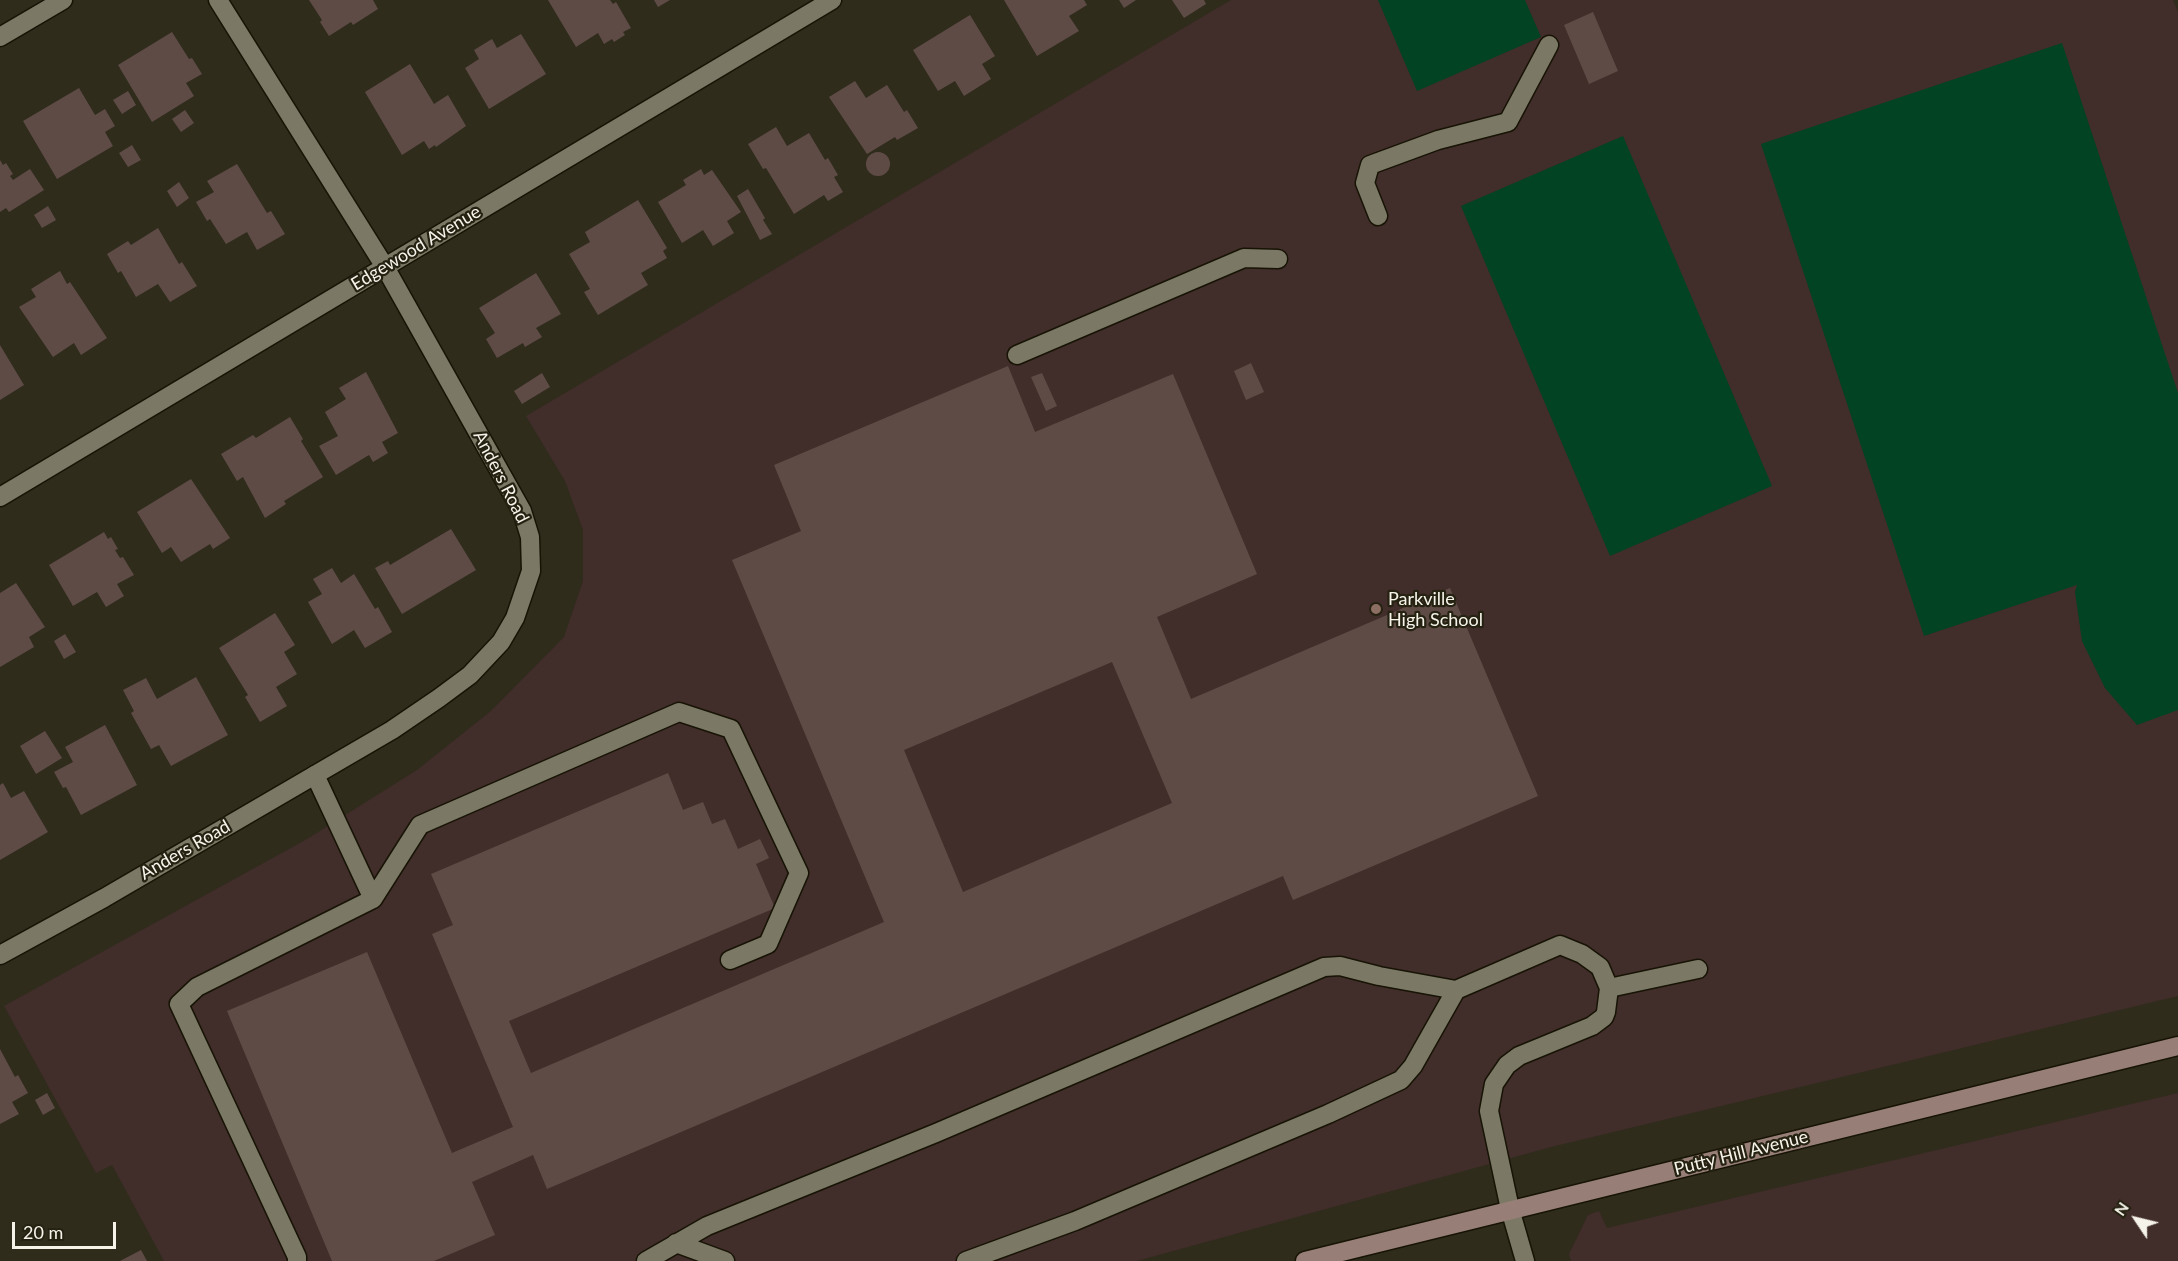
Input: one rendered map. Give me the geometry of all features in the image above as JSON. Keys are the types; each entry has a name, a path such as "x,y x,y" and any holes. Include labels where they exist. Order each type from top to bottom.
{"main road":[{"name":"Putty Hill Avenue","path":"1305,1261 2178,1046"}],"street":[{"path":"0,37 63,0"},
{"name":"Anders Road","path":"0,955 104,898 392,730 470,675 501,642 515,618 531,570 530,537 522,511 385,267 218,0"},
{"name":"Edgewood Avenue","path":"0,497 832,0"},
{"path":"1378,216 1365,183 1370,165 1438,140 1509,122 1549,45"},
{"path":"1017,355 1244,258 1278,259"},
{"path":"297,1261 179,1004 196,987 373,898 420,825 679,712 731,729 799,873 768,944 730,960"},
{"path":"315,775 373,898"},
{"path":"646,1261 707,1226 936,1133 1324,967 1340,966 1379,976 1456,990 1560,945 1596,963 1604,973 1609,988 1606,1012 1598,1022 1519,1056 1507,1065 1494,1084 1488,1111 1510,1209 1525,1261"},
{"path":"1609,988 1698,969"},
{"path":"966,1261 1075,1221 1328,1114 1401,1080 1413,1066 1456,990"},
{"path":"676,1243 725,1261"}],"shaded area":[{"name":"Parkville High School","path":"1231,0 2173,0 2178,12 2178,996 1551,1147 1137,1261 164,1261 112,1165 96,1173 4,1006 307,839 417,770 491,711 564,637 583,581 583,530 565,481 526,416"},
{"path":"2178,1093 2178,1261 1571,1261 1569,1254 1588,1215 1599,1211 1607,1228"}],"green space":[{"path":"1378,0 1525,0 1541,37 1417,91"},
{"path":"2062,43 2178,393 2178,710 2137,725 2105,688 2082,641 2075,592 2077,585 1924,636 1761,144"},
{"path":"1623,136 1772,486 1610,556 1461,206"}],"building":[{"path":"309,0 373,0 378,9 353,25 351,22 329,36"},
{"path":"548,0 610,0 613,4 616,2 631,28 623,32 625,35 614,42 612,39 604,44 598,33 576,47"},
{"path":"654,0 670,0 658,7"},
{"path":"1004,0 1084,0 1087,5 1069,16 1079,31 1037,56"},
{"path":"1119,0 1136,0 1124,8"},
{"path":"1172,0 1204,0 1206,4 1184,18"},
{"path":"1593,12 1618,71 1589,84 1564,25"},
{"path":"970,15 995,56 982,64 991,79 964,96 955,81 938,91 913,50"},
{"path":"172,32 189,59 192,58 202,74 186,83 194,96 152,122 118,65"},
{"path":"521,34 546,74 489,109 465,68 479,59 474,50 492,39 497,48"},
{"path":"410,64 434,104 448,95 466,126 436,147 435,145 429,149 424,141 402,155 365,92"},
{"path":"855,81 866,98 887,85 904,112 907,110 918,128 897,140 895,137 867,154 829,97"},
{"path":"79,88 95,115 105,109 115,126 105,132 113,146 57,179 23,121"},
{"path":"128,91 136,105 122,114 113,100"},
{"path":"185,110 194,123 181,132 172,119"},
{"path":"776,127 787,146 809,133 825,160 828,158 838,175 834,177 843,192 828,201 824,195 794,214 766,168 763,169 748,144"},
{"path":"132,145 141,160 128,167 119,153"},
{"path":"878,152 887,155 890,164 887,173 878,176 869,173 866,164 869,155"},
{"path":"0,160 3,165 6,163 13,174 10,176 13,180 30,169 44,190 9,212 6,208 0,212"},
{"path":"237,164 267,213 271,211 285,234 257,250 247,232 226,244 210,219 207,221 196,202 214,192 207,181"},
{"path":"701,169 704,175 712,170 741,212 727,221 734,233 713,246 703,230 682,243 658,202 686,185 683,180"},
{"path":"179,182 189,198 177,207 167,191"},
{"path":"748,189 772,234 760,240 737,196"},
{"path":"638,200 667,248 663,251 667,258 641,273 648,285 598,315 584,292 590,289 569,254 590,242 585,232"},
{"path":"48,206 56,220 42,228 34,215"},
{"path":"158,228 179,264 182,262 197,286 170,302 158,284 136,297 121,271 118,273 107,254 128,241 131,245"},
{"path":"60,271 67,284 70,282 107,338 81,355 74,343 53,357 19,307 36,297 31,289"},
{"path":"536,273 561,314 536,328 542,337 525,347 523,343 497,358 486,339 495,333 479,308"},
{"path":"0,345 24,385 0,400"},
{"path":"1251,363 1264,392 1246,400 1234,371"},
{"path":"1008,366 1035,432 1173,374 1257,574 1157,617 1191,699 1450,588 1538,796 1293,900 1283,876 547,1189 533,1155 472,1182 495,1235 434,1261 332,1261 227,1011 367,952 452,1153 513,1127 432,934 453,925 431,874 668,773 683,810 703,802 712,824 725,819 738,849 760,839 769,858 756,864 775,908 509,1021 531,1073 884,922 732,560 801,531 774,465","holes":["1112,662 1172,803 963,892 904,750"]},
{"path":"366,372 398,433 382,442 388,453 373,462 369,455 336,475 319,446 338,436 325,412 346,399 339,388"},
{"path":"542,373 550,387 522,404 514,391"},
{"path":"1042,373 1057,406 1046,411 1031,377"},
{"path":"290,417 303,439 301,441 323,477 284,501 286,504 265,518 243,477 237,481 221,454 253,435 256,438"},
{"path":"191,479 230,538 213,549 210,544 181,562 171,547 162,553 137,512"},
{"path":"451,529 476,570 402,614 375,568 388,561 390,565"},
{"path":"104,532 108,539 111,537 118,549 115,550 120,558 123,557 134,575 117,584 124,596 106,607 97,592 73,606 49,565"},
{"path":"332,568 341,583 354,574 375,609 378,607 392,632 365,648 354,630 332,644 308,602 322,594 313,579"},
{"path":"16,583 45,627 29,637 34,647 0,667 0,593"},
{"path":"275,613 295,645 284,652 297,674 276,687 287,706 260,722 245,697 248,695 219,648"},
{"path":"65,634 76,652 64,659 54,641"},
{"path":"196,677 228,735 171,766 159,745 151,749 131,713 134,711 123,690 146,678 157,699"},
{"path":"105,725 137,785 81,815 66,787 63,788 54,772 73,762 65,747"},
{"path":"45,731 62,758 36,774 20,746"},
{"path":"3,783 11,798 24,791 48,832 0,860 0,785"},
{"path":"0,1049 15,1077 18,1075 28,1093 12,1102 19,1114 0,1124"},
{"path":"47,1093 55,1108 43,1115 35,1100"},
{"path":"141,1250 147,1261 120,1261"}],"place":[{"name":"Parkville High School","path":"1376,609"}]}
